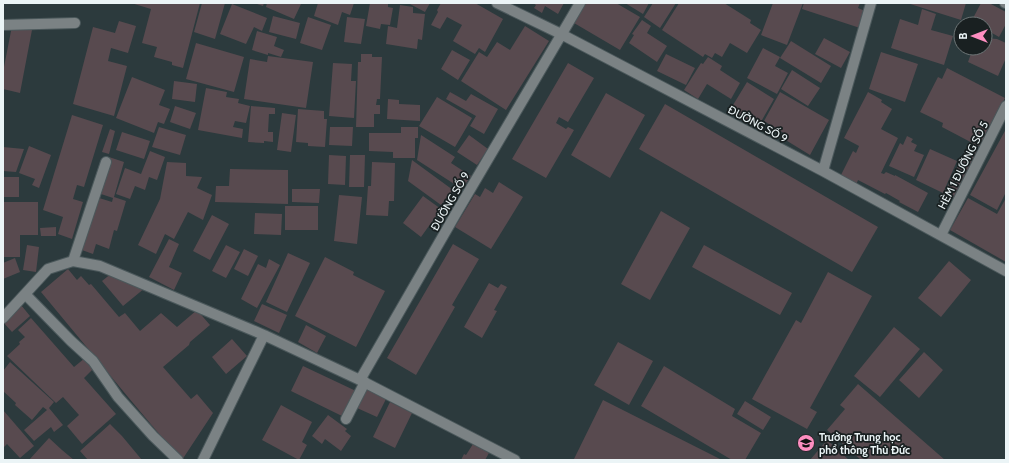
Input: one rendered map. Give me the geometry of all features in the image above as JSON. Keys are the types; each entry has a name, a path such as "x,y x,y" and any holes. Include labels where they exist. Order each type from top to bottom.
{"street":[{"name":"ĐƯỜNG SỐ 9","path":"497,3 561,34 823,171 1006,270"},
{"name":"ĐƯỜNG SỐ 9","path":"346,419 363,381 458,210 580,3"},
{"path":"823,171 871,3"},
{"path":"3,25 76,23"},
{"name":"HẺM 1 ĐƯỜNG SỐ 5","path":"941,235 1006,106"},
{"path":"73,261 106,162"},
{"path":"3,318 48,269 73,261 100,266 264,335 363,381 515,460"},
{"path":"25,294 71,341 93,360 118,397 153,436 178,460"},
{"path":"203,460 264,335"}],"building":[{"path":"131,3 200,3 183,68 172,65 172,62 154,57 157,47 142,43 151,9"},
{"path":"202,3 225,3 215,39 194,32"},
{"path":"254,3 264,3 263,6"},
{"path":"267,3 301,4 294,19 266,7"},
{"path":"318,3 354,3 350,15 342,12 338,25 314,16"},
{"path":"370,3 388,3 388,7 393,8 390,25 381,24 380,29 366,26"},
{"path":"408,3 430,3 425,12"},
{"path":"441,3 475,3 503,19 485,52 479,48 475,54 453,41 462,25 447,17 440,29 431,25"},
{"path":"533,3 564,3 558,14 545,6 542,13 534,8 536,5"},
{"path":"586,3 616,3 640,17 620,50 574,23"},
{"path":"625,3 649,3 643,14"},
{"path":"653,3 676,3 660,28 644,17"},
{"path":"679,3 724,3 751,20 750,23 761,30 747,53 730,43 722,57 715,53 712,58 705,54 703,57 662,30"},
{"path":"773,3 803,3 787,45 761,35"},
{"path":"804,3 860,3 858,8 865,11 860,28 802,9"},
{"path":"907,3 966,3 962,16 953,16 953,17"},
{"path":"981,3 989,3 1006,12 1006,24 999,37 993,34 993,16 974,16"},
{"path":"232,4 267,18 262,31 254,27 246,44 220,34"},
{"path":"400,5 413,7 413,13 425,14 422,40 418,39 417,49 386,44 388,26 397,28"},
{"path":"922,9 936,14 931,30 953,36 944,65 891,48 900,19 918,25"},
{"path":"273,16 300,23 296,39 269,32"},
{"path":"308,17 331,25 322,50 300,43"},
{"path":"347,17 365,19 361,44 344,42"},
{"path":"642,20 651,26 647,33 667,46 657,62 629,43 634,35 632,34"},
{"path":"119,21 136,26 128,53 111,48 108,61 127,66 114,116 73,104 93,27 115,33"},
{"path":"12,26 32,30 20,93 3,89 3,72"},
{"path":"525,26 549,41 506,110 461,81 479,52 487,57 497,42 510,50"},
{"path":"257,31 277,37 274,46 284,50 281,57 252,50"},
{"path":"824,38 850,52 841,68 815,54"},
{"path":"993,39 1006,43 1006,58 998,76 968,62 970,56 993,56"},
{"path":"791,41 831,66 821,83 780,58"},
{"path":"196,43 244,57 234,92 186,79"},
{"path":"763,48 780,57 775,66 788,73 777,94 747,78"},
{"path":"452,50 470,60 458,80 441,69"},
{"path":"881,52 918,64 905,102 869,89"},
{"path":"361,54 372,54 372,57 382,57 380,99 377,99 376,105 380,105 380,114 374,114 374,127 356,127 358,62 361,62"},
{"path":"666,54 695,68 686,85 657,71"},
{"path":"268,56 313,62 306,108 244,99 250,59 267,62"},
{"path":"708,57 722,66 720,70 740,83 731,99 707,84 698,99 684,90 701,63 703,64"},
{"path":"333,63 352,64 351,81 356,81 354,118 329,116"},
{"path":"568,63 594,78 568,122 559,117 556,123 566,129 568,127 574,130 546,178 512,159"},
{"path":"947,68 1005,98 980,147 942,127 943,123 920,112 938,77 942,79"},
{"path":"792,70 820,88 808,106 781,89"},
{"path":"132,77 165,90 159,105 170,109 164,124 158,122 154,133 116,118"},
{"path":"174,81 197,84 195,102 172,99"},
{"path":"747,82 774,99 758,127 730,110"},
{"path":"206,88 227,92 226,97 239,99 238,103 250,106 246,123 235,121 233,127 243,129 242,138 198,130"},
{"path":"450,92 466,101 471,94 498,109 484,134 470,126 476,116 446,99"},
{"path":"780,92 829,120 810,155 784,139 787,135 764,121"},
{"path":"868,92 882,100 881,102 892,109 881,129 898,138 881,173 884,174 886,172 895,175 928,193 918,212 886,193 885,194 858,180 856,185 840,177 853,151 856,153 859,146 844,138"},
{"path":"606,93 645,115 610,178 571,155"},
{"path":"437,97 472,118 455,147 419,126"},
{"path":"388,99 399,100 399,104 420,105 420,121 387,119"},
{"path":"665,104 878,227 852,272 639,149"},
{"path":"175,106 196,113 190,129 170,122"},
{"path":"251,106 275,108 275,114 269,114 268,132 273,132 273,142 248,142"},
{"path":"298,109 324,111 324,119 327,119 325,147 308,146 308,143 296,142"},
{"path":"282,113 296,115 291,152 277,150"},
{"path":"72,115 103,125 84,187 77,185 73,199 83,202 72,239 58,234 63,217 43,210"},
{"path":"159,127 186,135 180,155 152,147"},
{"path":"330,127 353,127 352,146 329,145"},
{"path":"401,127 418,127 418,138 415,138 415,158 393,158 393,152 369,151 369,133 401,133"},
{"path":"110,129 115,131 109,154 102,152"},
{"path":"1006,129 1006,195 1005,194 997,210 970,195"},
{"path":"122,132 150,141 144,159 116,150"},
{"path":"421,135 455,157 451,163 471,176 462,189 417,160"},
{"path":"469,135 488,149 477,165 457,152"},
{"path":"907,136 913,139 911,142 917,145 914,151 924,155 914,177 889,166 900,143 903,145"},
{"path":"29,146 51,155 39,188 32,185 35,179 19,173"},
{"path":"968,146 978,151 955,199 944,193"},
{"path":"3,147 24,149 16,172 3,171"},
{"path":"930,149 957,161 943,193 916,180"},
{"path":"150,151 165,157 157,180 149,177 145,190 135,186 130,199 116,194 125,168 141,174"},
{"path":"329,155 346,156 345,185 328,184"},
{"path":"350,155 365,155 364,187 349,187"},
{"path":"109,157 124,162 114,197 126,201 117,231 114,230 109,249 96,244 93,254 79,249 96,197 112,202 113,198 98,193"},
{"path":"412,160 453,190 441,205 408,181"},
{"path":"167,162 186,163 186,176 202,177 197,188 212,195 203,220 188,212 174,239 165,234 156,254 138,245 160,199"},
{"path":"372,162 395,163 394,201 389,201 388,216 366,215 368,186 371,186"},
{"path":"230,169 288,170 288,204 215,202 216,186 229,186"},
{"path":"3,177 19,177 19,197 3,197"},
{"path":"499,182 523,197 491,249 455,227 475,194 480,197 485,188 493,193"},
{"path":"292,189 320,189 319,203 292,202"},
{"path":"339,195 362,197 357,244 334,241"},
{"path":"423,196 441,209 421,237 403,223"},
{"path":"968,198 997,214 1006,198 1006,262 950,230"},
{"path":"3,202 38,202 38,235 20,235 20,257 3,257"},
{"path":"285,206 318,206 318,230 285,230"},
{"path":"661,211 690,228 650,300 621,284"},
{"path":"255,213 282,214 281,235 254,234"},
{"path":"212,215 229,224 210,260 193,251"},
{"path":"56,227 56,236 41,236 40,228"},
{"path":"169,239 179,244 169,267 182,273 174,290 149,277"},
{"path":"453,244 479,259 452,305 455,307 416,375 387,358"},
{"path":"27,245 39,247 36,272 23,270"},
{"path":"226,245 240,252 226,278 212,271"},
{"path":"704,245 792,293 780,315 692,267"},
{"path":"244,249 258,256 248,276 234,269"},
{"path":"288,253 310,263 287,312 266,302"},
{"path":"325,257 354,272 353,275 385,291 356,347 295,316"},
{"path":"15,258 20,272 3,279 3,263"},
{"path":"269,259 280,265 257,308 241,299 258,264 266,268"},
{"path":"949,261 971,280 941,317 918,298"},
{"path":"68,269 77,280 81,276 89,285 91,284 119,317 125,313 140,331 161,313 177,327 197,310 210,325 163,367 191,399 197,394 213,413 182,460 41,292"},
{"path":"828,272 872,296 810,408 817,412 807,429 752,399 796,320 801,323"},
{"path":"112,273 145,288 123,306 102,281"},
{"path":"489,283 498,288 501,284 507,287 494,310 497,311 482,338 464,327"},
{"path":"262,304 287,315 279,333 254,321"},
{"path":"21,305 30,316 12,332 3,322"},
{"path":"31,318 74,367 85,358 94,368 84,378 116,414 82,444 67,426 79,415 63,397 56,403 7,356 25,337 18,330"},
{"path":"306,325 326,336 317,353 298,342"},
{"path":"894,327 920,349 880,397 854,376"},
{"path":"232,339 247,356 226,374 212,357"},
{"path":"618,342 653,361 629,405 594,385"},
{"path":"924,352 943,370 919,398 899,380"},
{"path":"10,362 54,402 49,408 63,425 54,432 51,427 34,441 24,430 47,410 43,407 32,420 15,405 16,403 3,391 3,371"},
{"path":"303,366 356,391 344,417 291,391"},
{"path":"664,366 735,409 732,416 761,433 745,460 732,460 641,406"},
{"path":"858,384 945,460 861,460 827,430 845,409 840,405"},
{"path":"367,387 387,397 377,417 357,408"},
{"path":"603,400 722,460 575,460 574,459"},
{"path":"745,401 771,417 763,430 737,414"},
{"path":"390,402 412,413 395,448 373,437"},
{"path":"281,405 312,422 302,442 307,445 299,460 262,440"},
{"path":"3,410 34,446 20,458 7,444 3,448"},
{"path":"328,415 347,429 345,431 351,436 341,451 325,439 322,444 312,436"},
{"path":"110,424 142,460 88,460 80,451"},
{"path":"49,438 62,450 74,460 29,460"},
{"path":"827,440 849,460 810,460"},
{"path":"473,444 489,453 485,460 461,460 464,454 466,455"}],"place":[{"name":"Trường Trung học phổ thông Thủ Đức","path":"806,443"}]}
